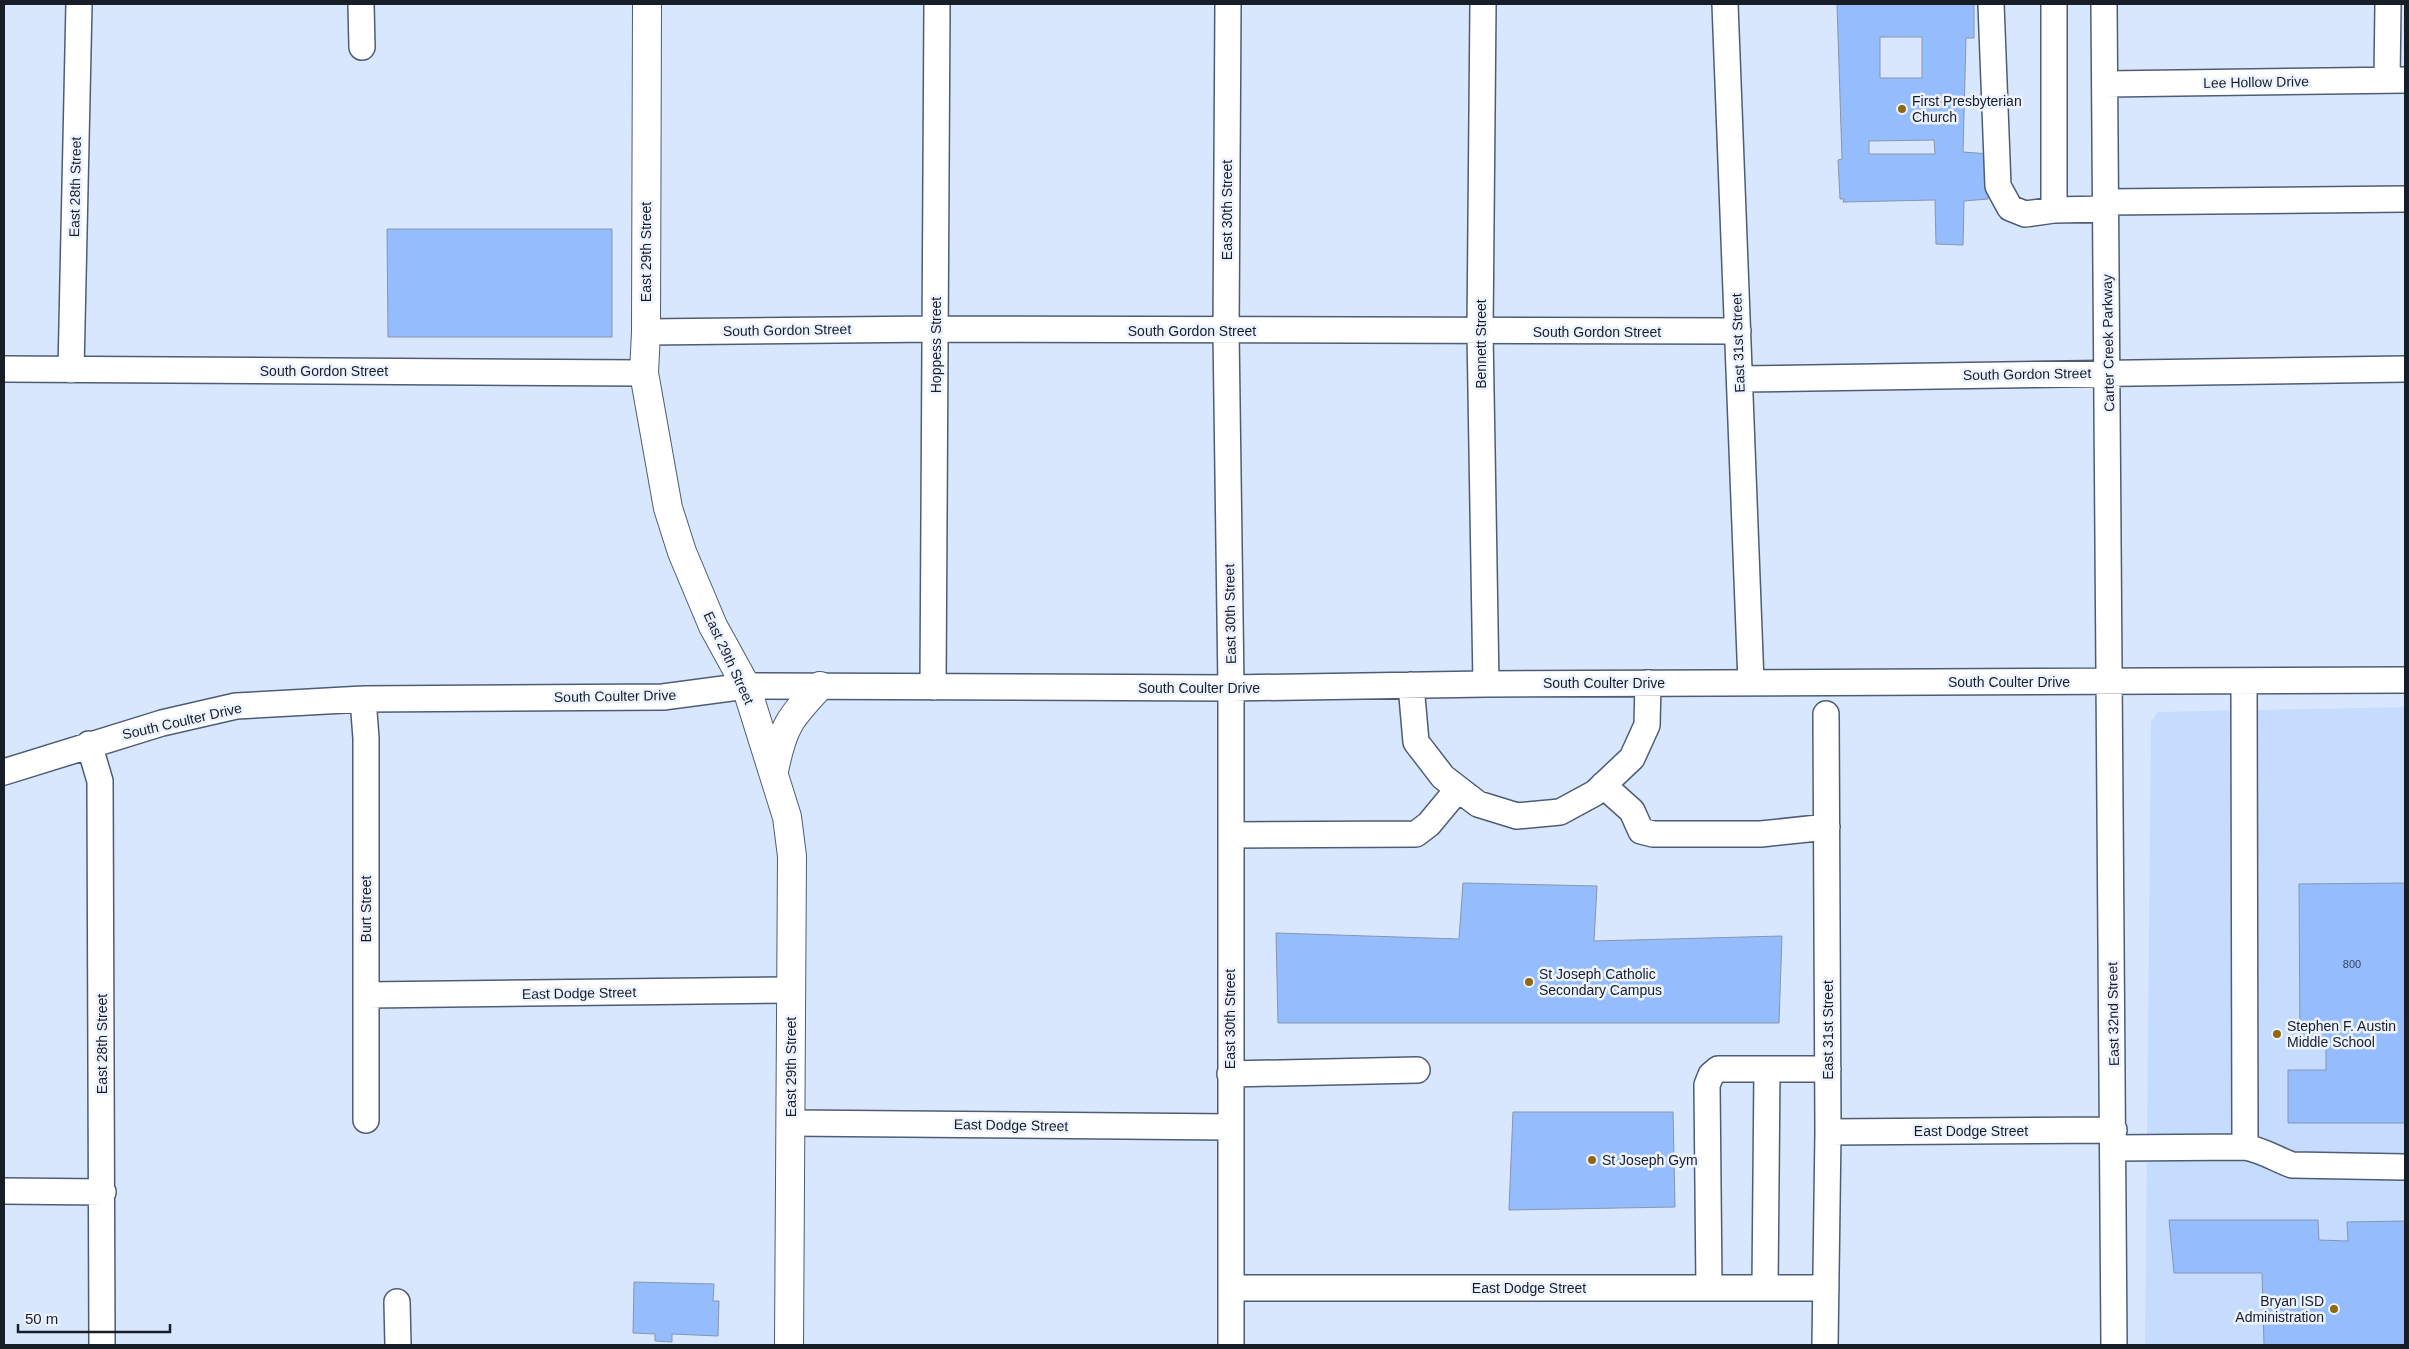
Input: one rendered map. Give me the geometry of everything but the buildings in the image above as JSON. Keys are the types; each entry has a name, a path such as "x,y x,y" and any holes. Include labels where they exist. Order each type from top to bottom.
{"main road":[{"name":"East 29th Street","path":"647,4 646,332 644,374 668,508 679,543 713,626 746,686 788,817 792,856 789,1345"},
{"path":"774,771 781,740 787,724 820,686"}],"street":[{"name":"East 28th Street","path":"71,370 78,4"},
{"path":"361,4 362,47"},
{"name":"Hoppess Street","path":"933,687 937,4"},
{"name":"East 30th Street","path":"1228,4 1226,331 1231,688 1231,1345"},
{"name":"Bennett Street","path":"1483,4 1480,332 1486,684"},
{"name":"East 31st Street","path":"1725,4 1751,683"},
{"path":"1991,4 1998,186 2010,208 2025,214 2106,206 2405,199"},
{"path":"2054,4 2054,210"},
{"name":"Carter Creek Parkway","path":"2104,4 2109,682"},
{"path":"2388,4 2396,80"},
{"name":"Lee Hollow Drive","path":"2106,84 2396,80"},
{"name":"South Gordon Street","path":"646,332 936,329 1480,332 1738,331"},
{"name":"South Gordon Street","path":"4,369 644,374"},
{"name":"South Gordon Street","path":"1740,379 2405,369"},
{"name":"South Coulter Drive","path":"4,772 89,744 162,723 236,706 363,699 663,697 746,686 1231,688 1486,684 2405,680"},
{"path":"2244,681 2245,1147 2258,1150 2275,1159 2292,1164 2405,1167"},
{"name":"East 32nd Street","path":"2109,682 2114,1139 2114,1345"},
{"path":"1411,685 1416,742 1443,777 1478,804 1517,816 1560,812 1595,793 1632,758 1647,725 1648,683"},
{"name":"Burt Street","path":"363,699 366,738 366,1120"},
{"name":"East 31st Street","path":"1825,1345 1828,1132 1826,714"},
{"name":"East 28th Street","path":"89,744 100,781 103,1192 102,1345"},
{"path":"1603,785 1632,811 1641,831 1653,834 1761,834 1827,827"},
{"path":"1231,835 1416,834 1430,824 1458,789"},
{"name":"East Dodge Street","path":"366,995 791,990"},
{"path":"1709,1288 1707,1085 1711,1075 1718,1069 1828,1069"},
{"path":"1765,1288 1767,1069"},
{"path":"1230,1074 1417,1070"},
{"name":"East Dodge Street","path":"791,1123 1230,1127"},
{"name":"East Dodge Street","path":"1828,1132 2114,1139 2245,1147"},
{"path":"4,1191 103,1192"},
{"name":"East Dodge Street","path":"1231,1288 1826,1288"},
{"path":"397,1302 398,1345"}],"shaded area":[{"name":"Stephen F. Austin Middle School","path":"2405,707 2405,1345 2145,1345 2151,722 2158,712"}],"place":[{"name":"First Presbyterian Church","path":"1902,109"},
{"name":"St Joseph Catholic Secondary Campus","path":"1529,982"},
{"name":"Stephen F. Austin Middle School","path":"2277,1034"},
{"name":"St Joseph Gym","path":"1592,1160"},
{"name":"Bryan ISD Administration","path":"2334,1309"}]}
